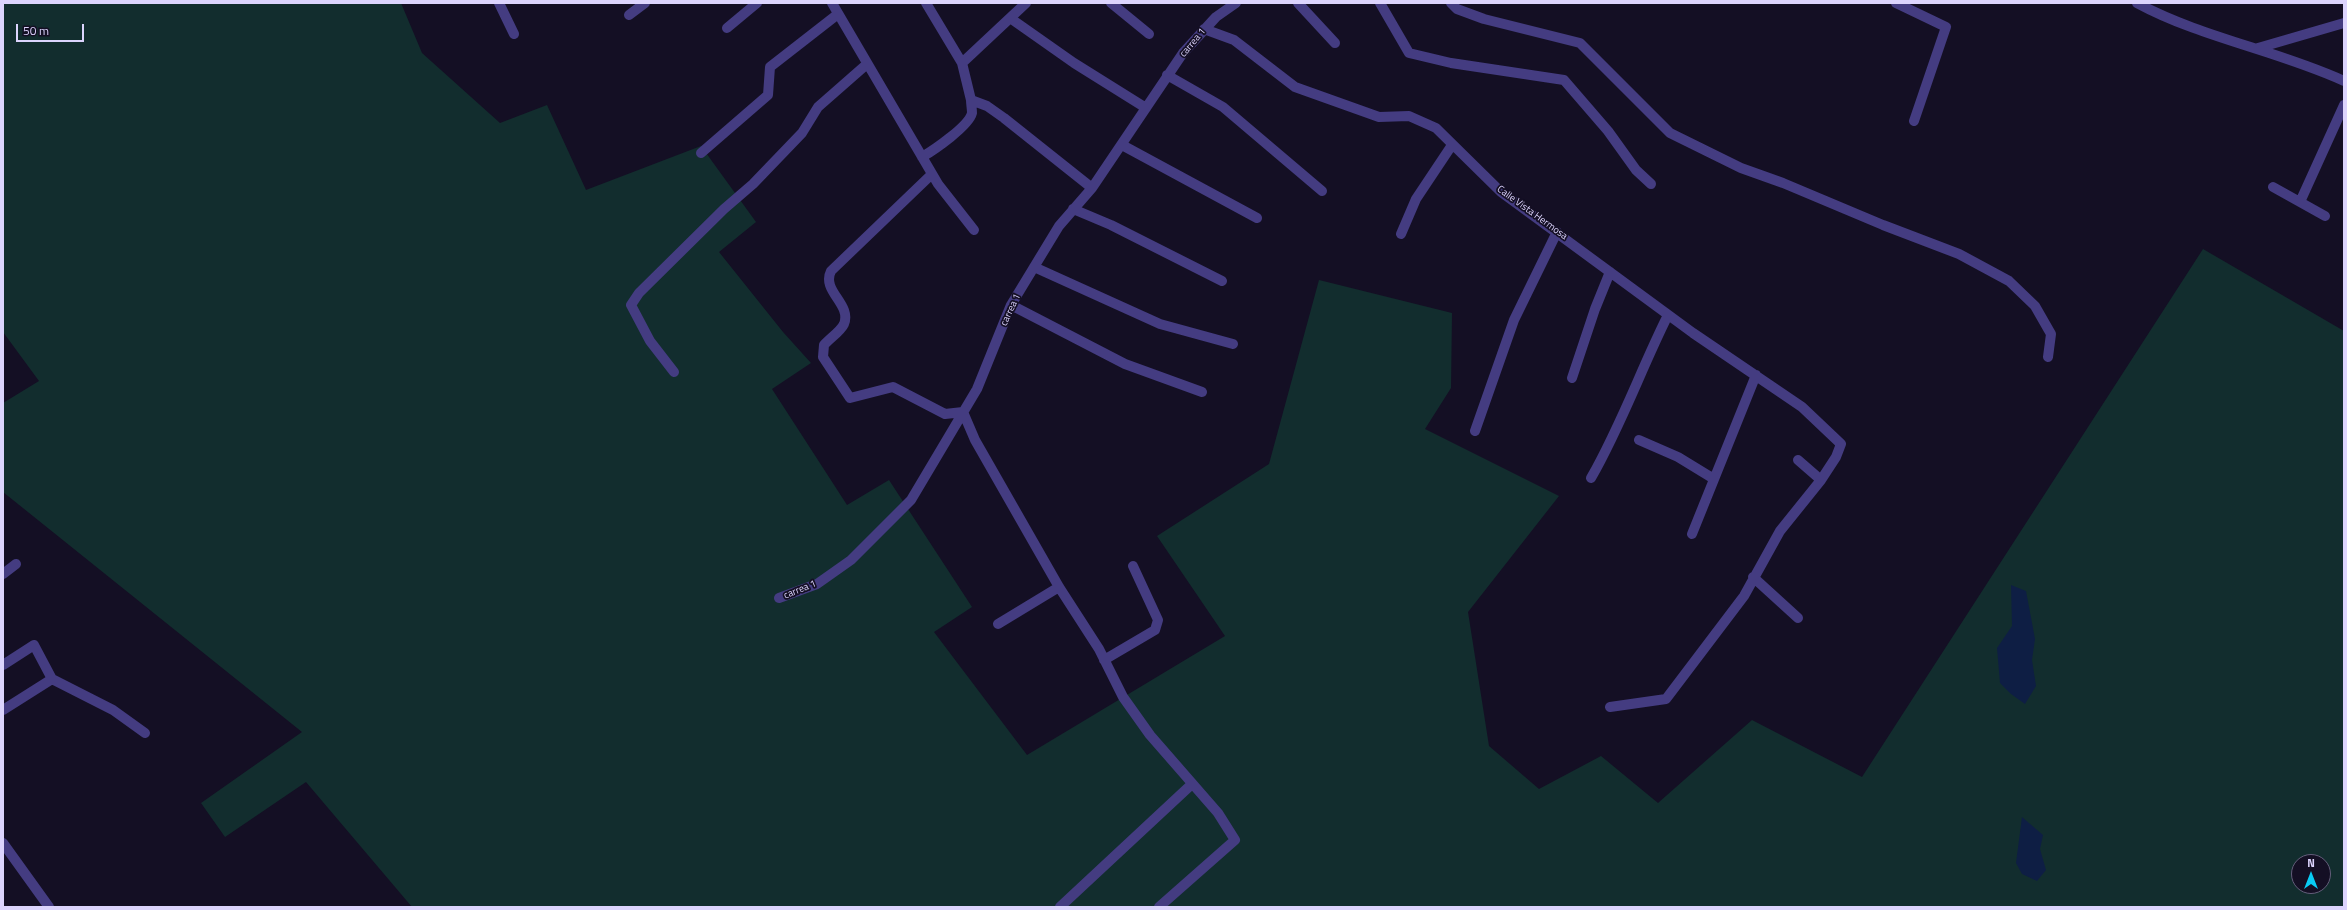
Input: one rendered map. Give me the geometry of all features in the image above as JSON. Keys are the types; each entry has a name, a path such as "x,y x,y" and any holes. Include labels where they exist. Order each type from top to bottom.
{"street":[{"path":"499,3 514,34"},
{"path":"629,15 645,3"},
{"path":"727,28 757,3"},
{"path":"832,3 867,64 906,127 932,174 974,230"},
{"path":"922,157 936,148 965,124 972,114 971,100 962,63 926,3"},
{"path":"962,63 1026,3"},
{"path":"1111,3 1149,34"},
{"name":"carrea 1","path":"779,598 816,584 851,560 912,500 977,389 1011,305 1058,226 1092,188 1122,145 1167,74 1204,29 1236,3"},
{"path":"1298,3 1335,43"},
{"path":"1380,3 1409,53 1451,63 1564,80 1608,131 1636,170 1651,184"},
{"path":"1451,3 1457,9 1484,19 1580,43 1670,133 1685,142 1741,168 1783,183 1882,225 1959,254 2009,281 2035,306 2048,329 2050,334 2048,357"},
{"path":"1896,3 1946,27 1914,121"},
{"path":"2137,3 2162,16 2216,37 2258,48 2312,66 2344,80"},
{"path":"701,153 768,95 770,67 838,14"},
{"path":"1010,18 1074,64 1146,108"},
{"path":"2258,48 2344,23"},
{"name":"Calle Vista Hermosa","path":"1204,29 1234,40 1295,87 1379,117 1409,116 1436,128 1501,192 1668,315 1802,407 1841,444 1836,458 1821,480"},
{"path":"674,372 650,341 632,305 639,293 724,209 753,184 797,139 818,107 867,64"},
{"path":"1167,74 1223,107 1322,191"},
{"path":"971,100 987,106 1004,118 1092,188"},
{"path":"2300,202 2344,105"},
{"path":"1122,145 1257,218"},
{"path":"1401,234 1416,199 1452,145"},
{"path":"932,174 832,271 828,277 830,289 843,308 844,324 824,345 824,357 850,398 893,387 945,414 963,412 976,440 1059,587 1104,660 1123,697 1150,735 1218,813 1235,840 1159,907"},
{"path":"2273,187 2325,216"},
{"path":"1073,209 1111,225 1222,281"},
{"path":"1475,431 1514,320 1557,232"},
{"path":"1034,267 1095,293 1160,324 1233,344"},
{"path":"1572,378 1594,309 1610,272"},
{"path":"1011,305 1125,364 1202,392"},
{"path":"1591,478 1608,448 1643,364 1668,315"},
{"path":"1692,534 1756,375"},
{"path":"1639,440 1678,457 1714,479"},
{"path":"1610,707 1666,699 1744,596 1753,577 1780,532 1821,480 1798,460"},
{"path":"3,574 16,564"},
{"path":"1104,660 1155,630 1158,620 1133,566"},
{"path":"1753,577 1798,618"},
{"path":"998,624 1059,587"},
{"path":"3,665 34,645 52,679 112,710 145,733"},
{"path":"3,710 52,679"},
{"path":"1060,907 1192,784"},
{"path":"3,843 49,907"},
{"path":"1167,907 1181,888"}],"green space":[{"path":"3,3 401,3 422,53 500,123 547,105 586,190 701,146 756,222 719,252 783,332 811,363 772,389 847,505 889,480 972,607 934,632 1027,755 1225,636 1157,536 1269,464 1319,280 1452,313 1451,388 1425,429 1559,496 1468,612 1489,746 1539,789 1601,756 1658,803 1752,720 1862,777 2203,249 2344,331 2344,907 412,907 306,782 225,837 201,803 302,732 3,492 3,403 39,381 3,332"}],"water":[{"path":"2011,585 2026,591 2035,639 2032,660 2036,686 2025,704 2011,694 2000,683 1997,648 2012,626"},
{"path":"2022,817 2043,835 2040,849 2046,870 2037,881 2022,874 2016,863"}]}
